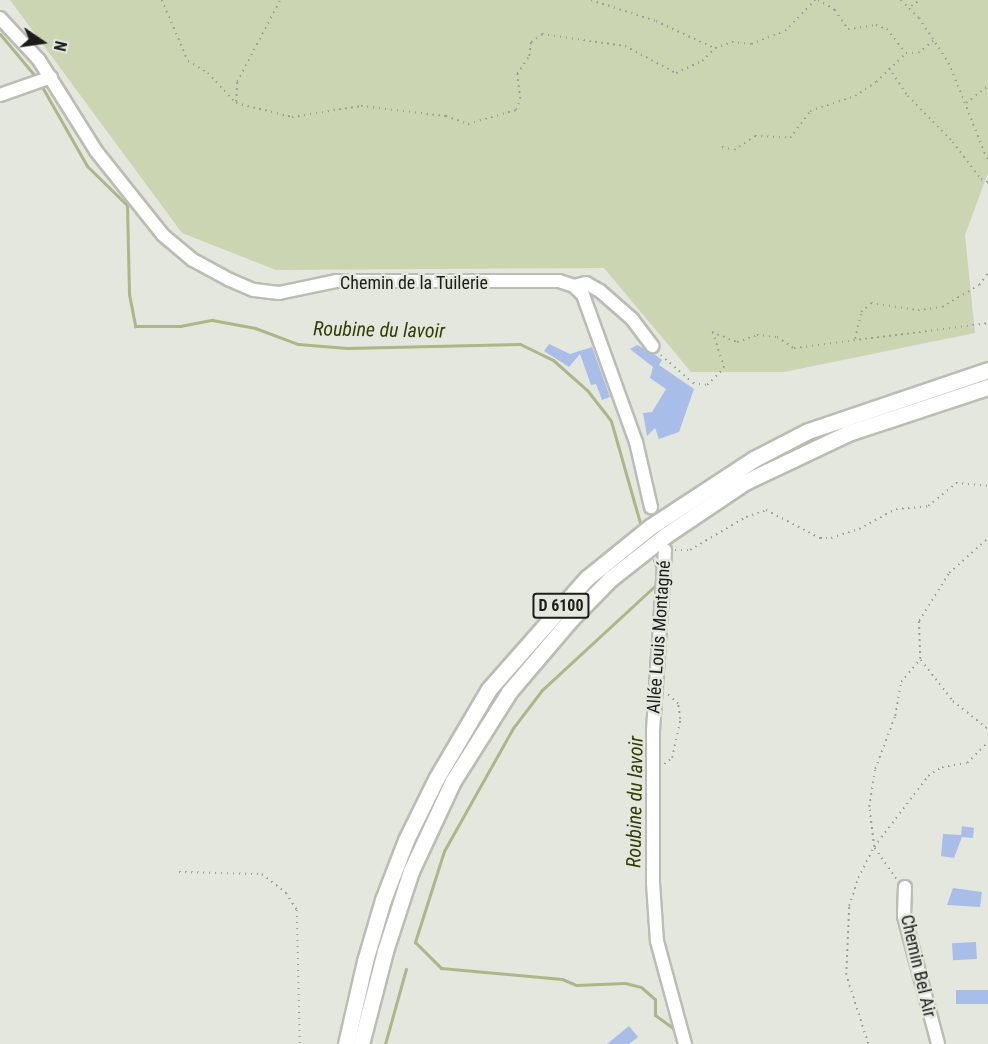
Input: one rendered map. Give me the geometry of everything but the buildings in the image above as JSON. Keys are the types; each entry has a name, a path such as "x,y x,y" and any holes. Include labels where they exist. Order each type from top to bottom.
{"main road":[{"name":"D 6100","path":"346,1044 364,961 383,900 406,840 436,779 489,689 587,578 659,520 754,459 819,427 988,370"},
{"name":"D 6100","path":"361,1044 384,951 408,881 453,781 509,692 571,619 610,579 666,535 745,482 848,433 988,387"}],"street":[{"name":"Chemin de la Tuilerie","path":"0,18 48,78 96,151 163,235 193,260 230,280 279,293 336,281 511,284 559,281 574,286 586,283 600,291 632,319 652,346"},
{"path":"0,95 48,78"},
{"path":"574,286 583,295 636,442 651,507"},
{"name":"Allée Louis Montagné","path":"665,550 652,767 657,941 685,1044"},
{"name":"Chemin Bel Air","path":"905,887 904,916 938,1044"}],"path":[{"path":"162,0 188,62 208,73 236,103 283,116 361,106 446,116 468,124 516,110 520,99 517,74 529,56 531,42 542,34 626,46 676,73 702,61 715,48 732,42 751,44 785,31 817,0 835,10 848,29 876,26 887,29 906,53"},
{"path":"236,103 237,82 280,0"},
{"path":"591,0 656,21 715,48"},
{"path":"902,0 949,63 988,161"},
{"path":"909,7 920,0"},
{"path":"722,147 734,150 755,135 790,138 810,111 855,96 876,82 906,53 918,53 934,40"},
{"path":"889,67 908,96 953,142 981,179 988,182"},
{"path":"965,104 988,86"},
{"path":"854,340 861,312 867,305 875,302 918,310 942,307 979,285 988,273"},
{"path":"652,346 693,383 707,385 724,368 712,332 738,342 757,335 777,337 794,348 988,323"},
{"path":"665,550 690,550 746,517 766,510 820,538 831,538 859,529 896,509 928,506 956,483 988,486"},
{"path":"988,538 949,573 919,621 920,659 953,701 988,729"},
{"path":"905,887 889,872 874,847 869,807 875,769 895,716 901,682 920,659"},
{"path":"652,767 672,758 680,719 678,704 655,690"},
{"path":"868,1044 846,975 845,941 849,906 874,847 928,776 942,767 976,758 988,742"},
{"path":"180,872 262,874 286,893 297,910 300,1044"}],"green space":[{"path":"10,0 988,0 988,173 965,235 975,333 784,372 691,372 604,268 276,270 182,233"}],"waterway":[{"name":"Roubine du lavoir","path":"0,34 36,77"},
{"name":"Roubine du lavoir","path":"41,85 87,166 127,205 129,294 135,326 180,326 212,320 255,328 298,344 347,348 520,344 553,360 587,390 611,421 640,523"},
{"name":"Roubine du lavoir","path":"654,560 658,572"},
{"path":"659,582 542,690 513,728 444,851 415,942 441,968 562,979 576,985 625,983 641,987 655,999 655,1015 677,1031"},
{"name":"Roubine du lavoir","path":"647,781 647,835"},
{"path":"385,1044 406,969"}]}
